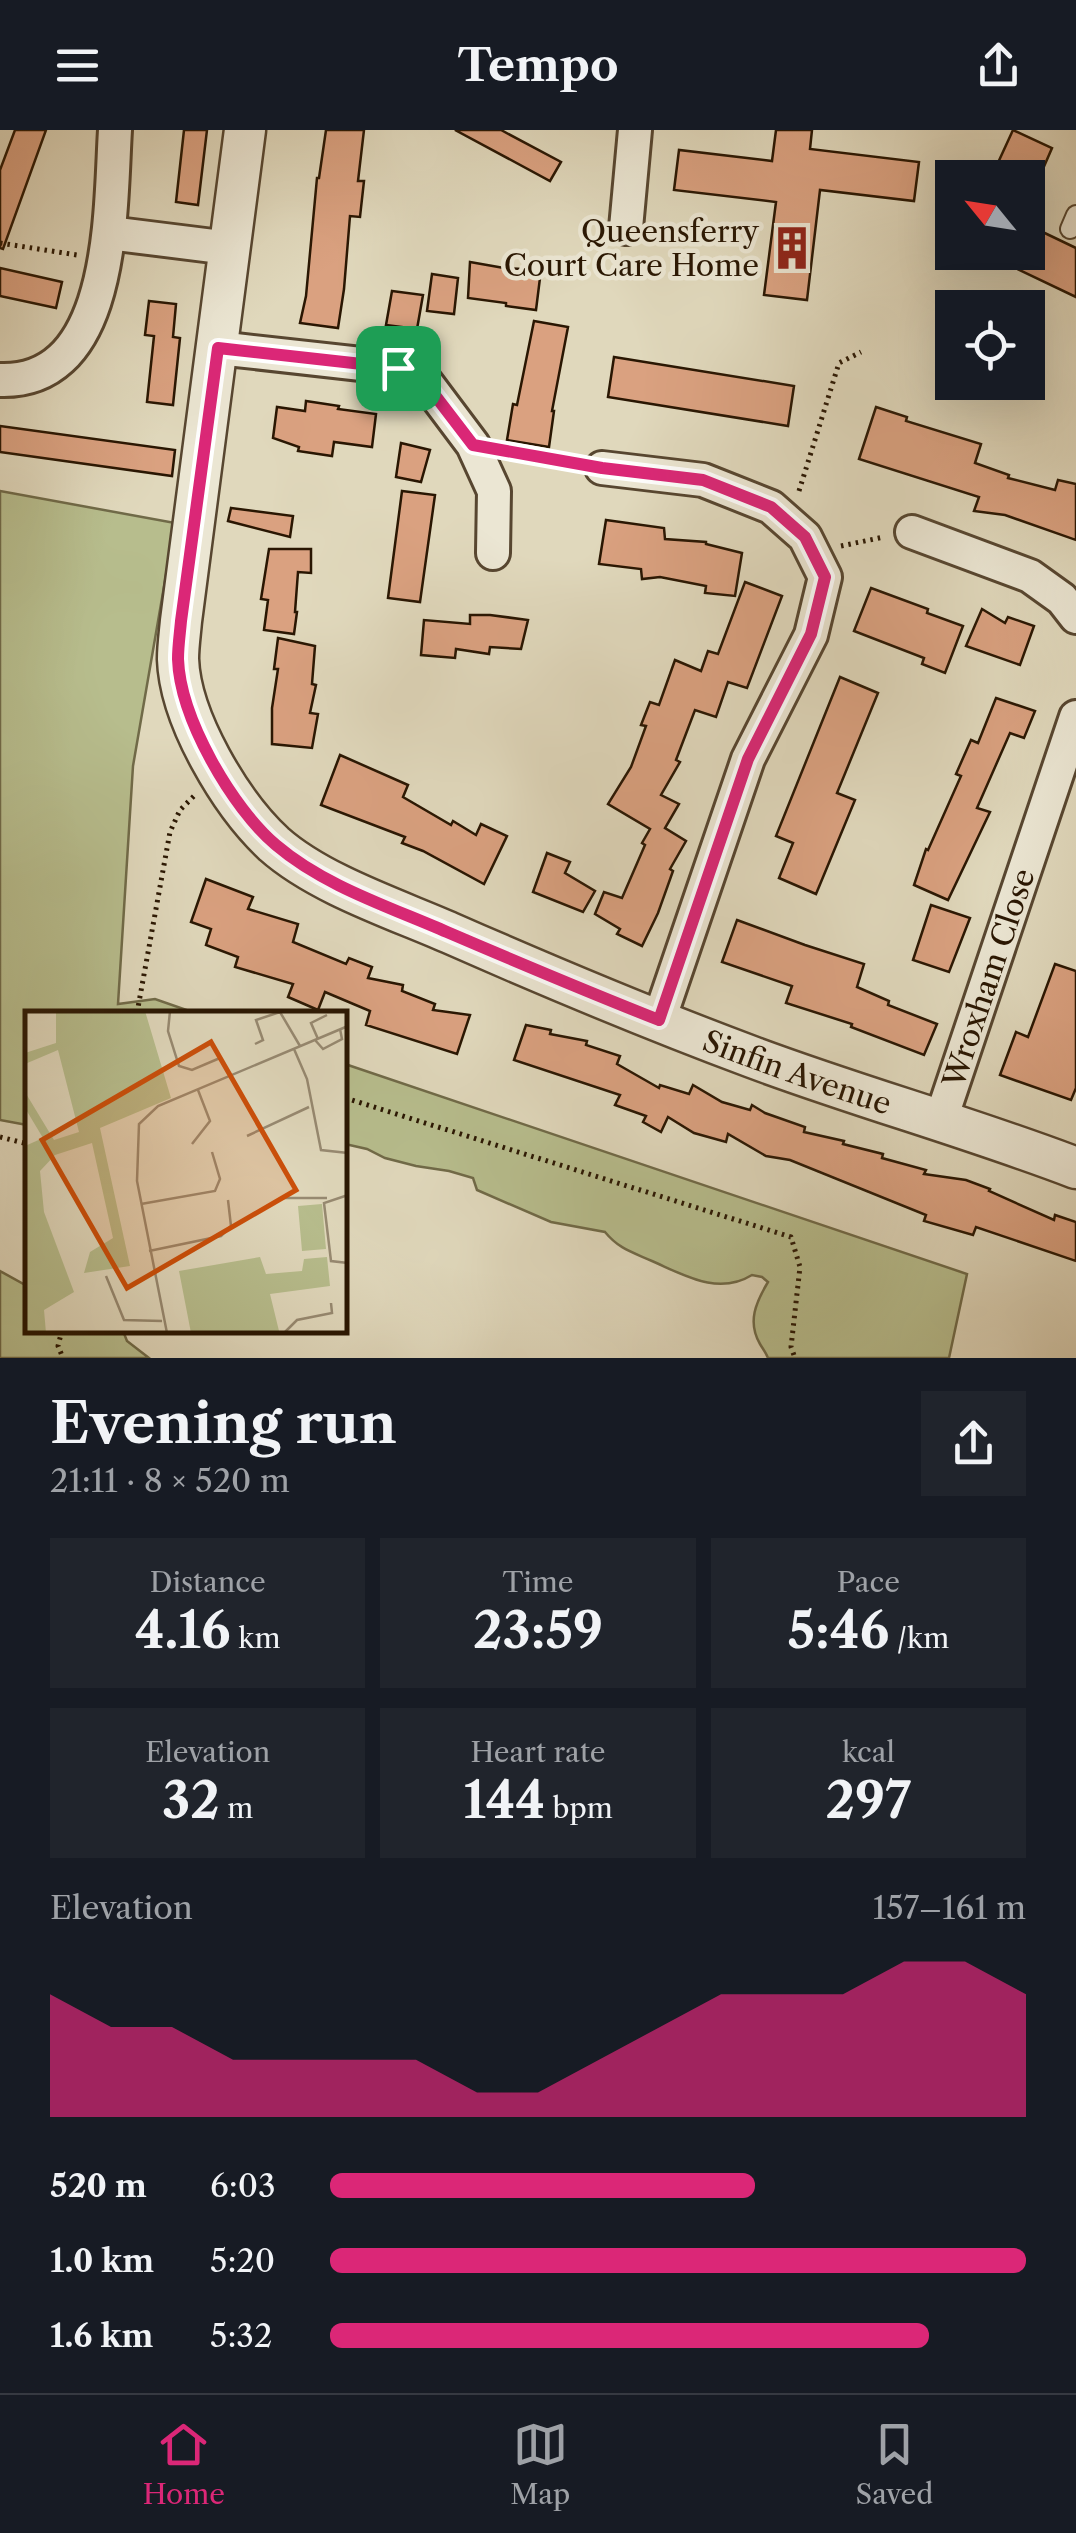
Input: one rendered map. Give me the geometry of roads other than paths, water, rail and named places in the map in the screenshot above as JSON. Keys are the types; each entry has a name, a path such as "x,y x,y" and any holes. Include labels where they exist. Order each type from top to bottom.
{"street":[{"path":"0,380 43,370 56,362 78,340 92,315 107,246 115,130"},
{"name":"Sinfin Avenue","path":"245,130 178,660 196,730 247,816 277,846 320,874 524,966 753,1057 1076,1168"},
{"path":"626,228 635,130"},
{"path":"107,246 229,248"},
{"path":"218,348 398,368 424,381 473,445 494,492 493,553"},
{"path":"602,468 703,480 771,507 805,537 825,577 811,634 748,759 659,1020"},
{"path":"912,532 1030,576 1062,599 1076,617"},
{"name":"Wroxham Close","path":"940,1122 1076,717"}],"place":[{"name":"Queensferry Court Care Home","path":"792,248"}]}
